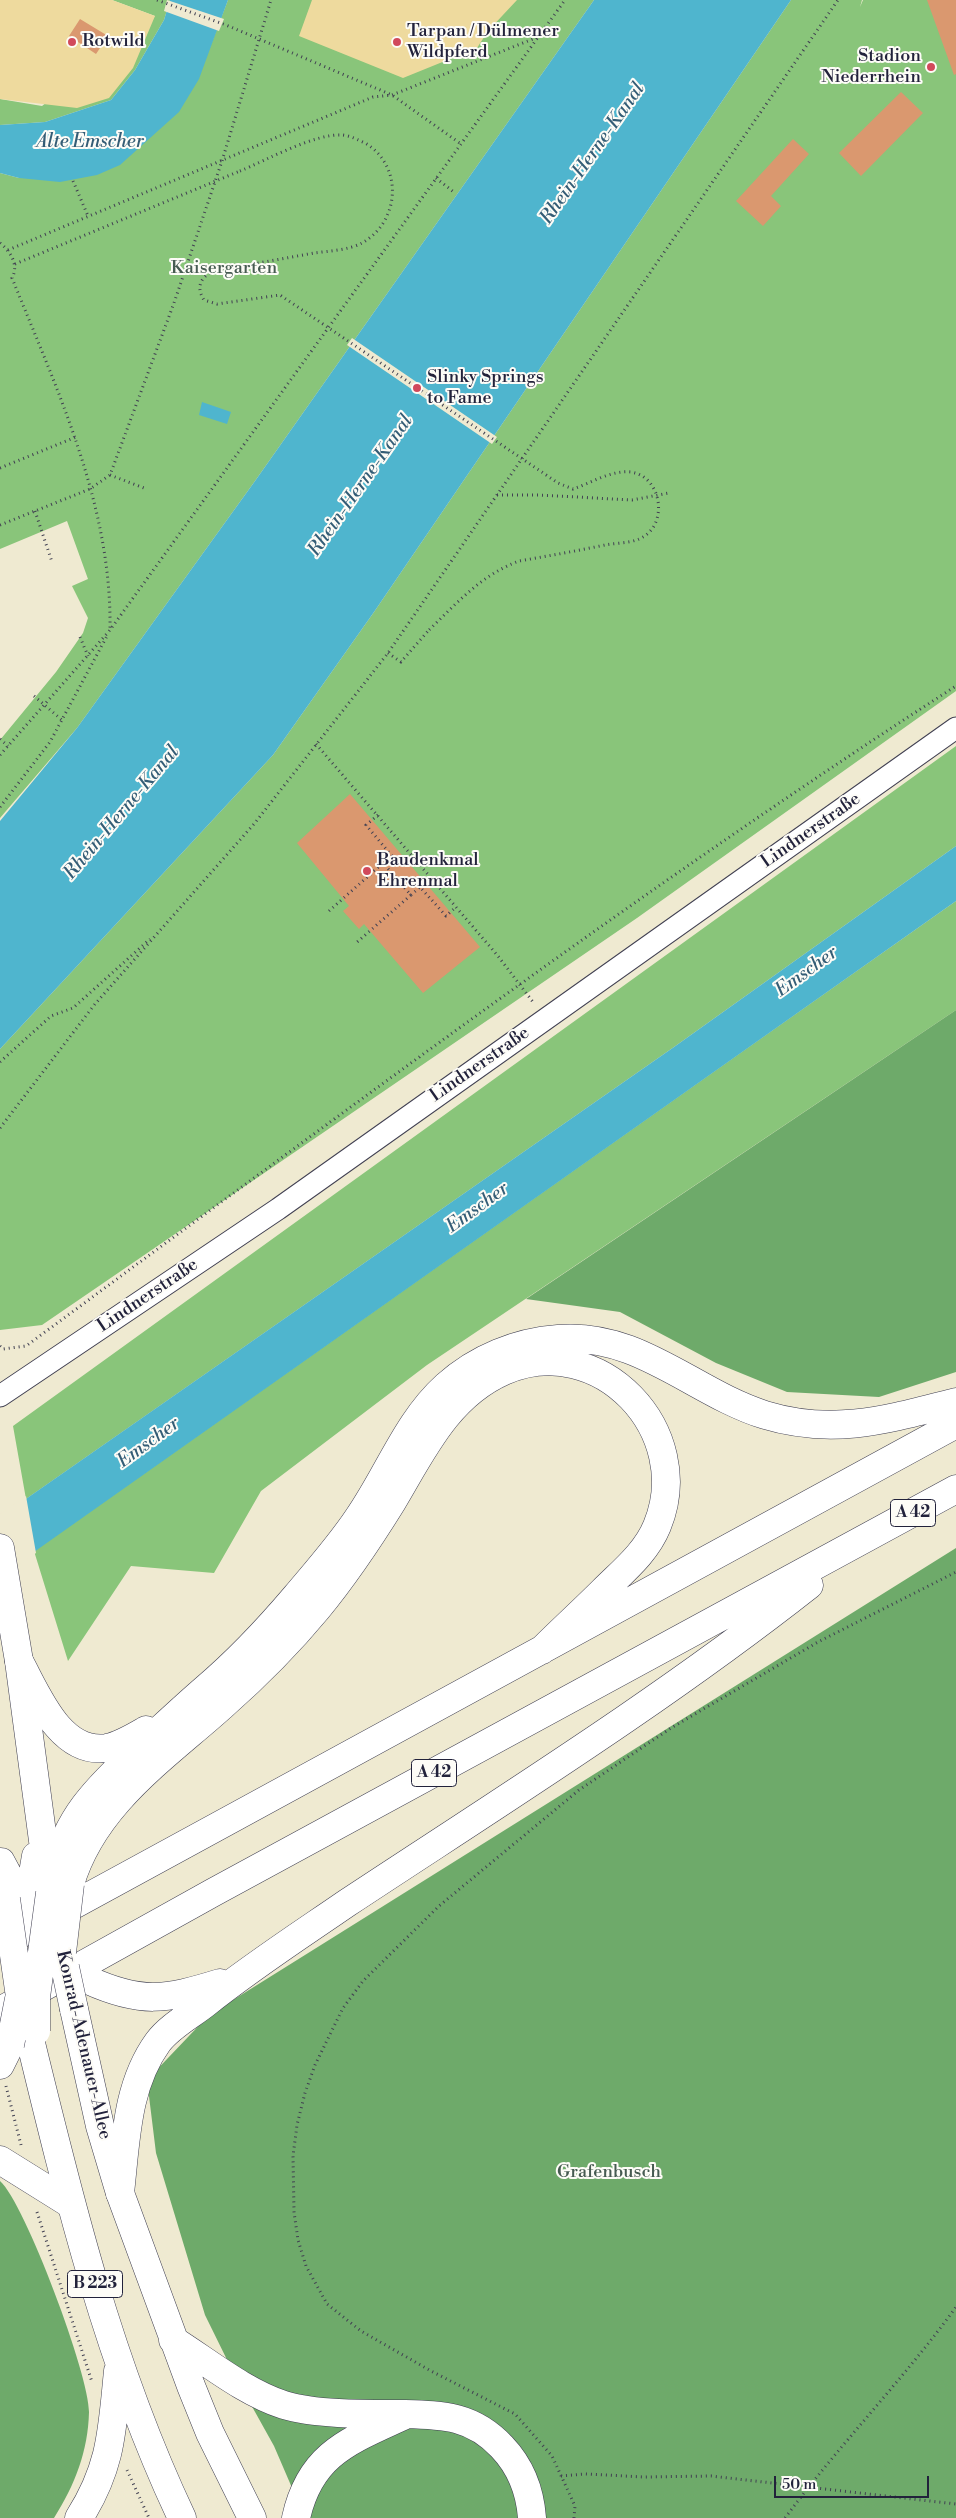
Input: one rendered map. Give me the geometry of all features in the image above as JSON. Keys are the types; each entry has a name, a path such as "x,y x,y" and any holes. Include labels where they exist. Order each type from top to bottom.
{"main road":[{"path":"236,1978 185,1995 166,1998 133,1996 66,1957 39,1886 62,1842 95,1791 266,1632 358,1519 428,1406 446,1387 466,1371 511,1348 561,1338 612,1343 636,1350 737,1404 792,1422 821,1425 880,1422 956,1402"},
{"path":"39,1886 82,1851 101,1820 119,1800 257,1674 313,1614 367,1541 425,1444 448,1414 475,1388 507,1370 525,1365 561,1363 597,1373 620,1387 640,1406 658,1438 666,1474 666,1492 656,1528 637,1558 542,1650"},
{"path":"0,1945 956,1424"},
{"name":"A 42","path":"10,2004 956,1489"},
{"path":"120,2194 134,2088 144,2064 159,2040 236,1978 668,1689 753,1629 869,1537"},
{"name":"Konrad-Adenauer-Allee","path":"0,1548 19,1661 41,1828 39,1886 10,2004 15,2048 35,2061 69,2203 119,2364 142,2429 182,2518"},
{"path":"19,1661 52,1719 66,1736 79,1744 94,1748 107,1748 120,1744 184,1707"},
{"name":"Konrad-Adenauer-Allee","path":"0,1860 39,1886 66,1957 74,2010 100,2126 120,2194 173,2340 210,2433 252,2518"},
{"path":"10,2004 66,1957"},
{"path":"15,2048 36,1997 66,1957"},
{"path":"0,2160 69,2203"},
{"path":"173,2340 258,2394 284,2405 319,2410 435,2414 452,2417 484,2431 509,2455 526,2485 532,2518"},
{"path":"78,2518 102,2474 112,2436 119,2364"},
{"path":"296,2518 303,2491 324,2461 358,2437 407,2414"}],"street":[{"name":"Lindnerstraße","path":"0,1396 278,1209 956,728"}],"path":[{"path":"157,0 261,39 392,95 461,144"},
{"path":"0,524 90,489 110,475 174,303 213,182 222,161 261,39 271,0"},
{"path":"0,755 110,630 565,0"},
{"path":"0,1128 94,1004 254,824 388,653 838,0"},
{"path":"8,250 373,97 392,95 539,36"},
{"path":"15,264 320,138 345,135 371,147 382,158 390,171 393,194 390,211 384,224 374,235 361,244 213,271 204,276 199,285 200,294 204,300 217,304 280,295 558,483 573,489 607,475 631,472 642,476 650,484 659,499 659,514 655,525 640,539 518,562 501,568 477,583 428,631 401,662 388,653"},
{"path":"436,178 455,193"},
{"path":"73,181 88,216"},
{"path":"0,243 8,250 15,264 12,278 76,437 90,489 110,590 110,630 50,742 0,808"},
{"path":"0,468 76,437"},
{"path":"110,475 144,488"},
{"path":"497,495 539,495 632,500 669,493"},
{"path":"35,511 52,562"},
{"path":"80,637 88,656"},
{"path":"1,1348 26,1346 519,984 633,903 956,686"},
{"path":"34,696 62,720"},
{"path":"0,738 8,746"},
{"path":"316,744 456,907 545,1019"},
{"path":"329,911 392,856 366,825 378,816"},
{"path":"383,863 411,895"},
{"path":"356,943 420,887 446,916 456,907"},
{"path":"0,1062 51,1016 73,1008 163,927"},
{"path":"574,2518 575,2506 552,2456 515,2414 430,2371 361,2331 328,2304 306,2266 298,2240 294,2212 293,2156 297,2125 305,2093 315,2065 343,2008 363,1981 439,1906 579,1790 671,1728 818,1642 956,1572"},
{"path":"15,2048 28,2177"},
{"path":"36,2210 92,2384"},
{"path":"785,2518 808,2488 919,2358 956,2307"},
{"path":"112,2436 148,2518"},
{"path":"561,2476 585,2474 644,2477 710,2476 956,2504"}],"green space":[{"path":"112,0 170,0 164,20 135,70 111,100 45,122 0,125 0,99 42,106 155,16"},
{"name":"Kaisergarten","path":"228,0 594,0 255,481 77,728 0,818 0,740 56,672 83,633 88,618 72,586 88,579 67,521 0,549 0,173 19,178 210,47"},
{"path":"791,0 862,0 860,7 863,0 956,0 956,691 637,918 42,1325 0,1330 0,1049 273,755 374,612"},
{"path":"956,746 956,846 674,1047 26,1499 13,1426"},
{"path":"956,901 956,1010 427,1365 261,1491 214,1573 131,1566 68,1661 34,1551"},
{"path":"956,1010 956,1372 879,1397 787,1392 716,1363 620,1312 526,1299"},
{"name":"Grafenbusch","path":"956,1548 956,2518 305,2518 274,2446 235,2376 205,2315 156,2153 147,2080 209,2015"},
{"path":"0,2181 25,2221 39,2255 68,2329 86,2393 89,2412 83,2454 74,2480 54,2518 0,2518"}],"sand":[{"name":"Rotwild","path":"0,0 112,0 155,16 133,68 109,98 77,108 0,99"},
{"name":"Tarpan / Dülmener Wildpferd","path":"312,0 517,0 488,31 477,48 403,78 299,36"}],"water":[{"name":"Alte Emscher","path":"170,0 228,0 199,79 179,112 120,165 97,175 60,182 19,178 0,173 0,125 45,122 111,100 135,70 164,20"},
{"name":"Rhein-Herne-Kanal","path":"594,0 791,0 374,612 273,755 0,1049 0,821 77,728 255,481"},
{"path":"202,402 231,412 227,424 199,415"},
{"name":"Emscher","path":"956,846 956,901 0,1576 0,1517 674,1047"}],"pier":[{"path":"167,0 224,19 219,31 164,11"},
{"path":"352,338 497,437 492,444 347,345"},
{"path":"26,1496 36,1553 0,1578 0,1514"}],"building":[{"path":"927,0 956,0 956,74 954,75"},
{"path":"80,19 108,36 96,54 69,36"},
{"path":"901,92 923,113 861,176 839,153"},
{"path":"793,139 809,154 771,196 781,206 763,226 736,201"},
{"name":"Baudenkmal Ehrenmal","path":"350,794 480,947 423,993 364,924 359,929 343,911 349,906 297,843"}],"place":[{"name":"Rotwild","path":"72,42"},
{"name":"Tarpan / Dülmener Wildpferd","path":"397,42"},
{"name":"Stadion Niederrhein","path":"931,67"},
{"name":"Slinky Springs to Fame","path":"417,388"},
{"name":"Baudenkmal Ehrenmal","path":"367,871"}]}
